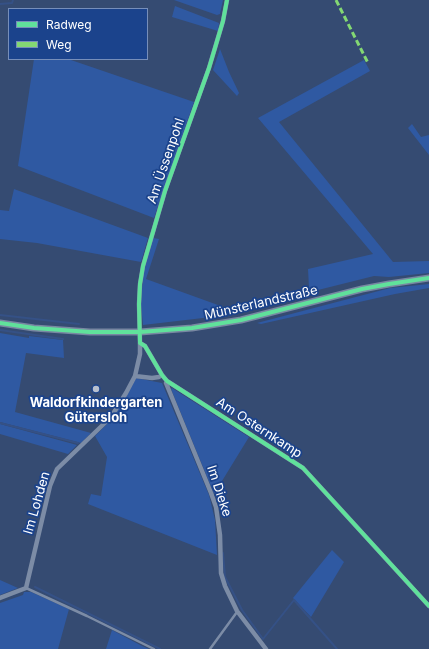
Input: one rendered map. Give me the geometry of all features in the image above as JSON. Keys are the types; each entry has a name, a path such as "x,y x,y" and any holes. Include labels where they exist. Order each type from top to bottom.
{"main road":[{"name":"Münsterlandstraße","path":"0,323 34,328 90,332 140,332 192,328 241,320 362,289 429,278"}],"street":[{"name":"Am Üssenpohl","path":"140,332 139,304 143,266 165,191 209,68 223,21 227,0"},
{"name":"Im Lohden","path":"26,588 50,486 57,469 111,417 126,393 135,376 140,354 140,332"},
{"name":"Am Osternkamp","path":"140,343 145,346 167,381 303,468 429,606"},
{"path":"135,376 152,378 160,377 162,375"},
{"name":"Im Dieke","path":"167,381 166,383 216,507 220,534 221,573 227,591 237,612 266,649"},
{"path":"0,598 26,588"}],"lane":[{"path":"26,588 154,649"},
{"path":"210,649 237,612"}],"shaded area":[{"path":"174,0 223,0 220,14 217,15"},
{"path":"175,6 219,23 218,31 172,17"},
{"path":"220,49 239,93 237,96 213,70"},
{"path":"34,60 71,60 194,102 154,218 18,166"},
{"path":"364,60 370,71 279,122 393,262 429,261 429,273 389,277 374,276 230,313 203,318 143,325 141,305 143,274 153,238 159,239 146,279 229,309 309,288 308,269 373,254 258,118"},
{"path":"412,124 421,137 429,135 429,155 408,128"},
{"path":"14,189 148,238 141,262 37,243 0,239 0,210 9,211"},
{"path":"429,284 429,288 395,294 261,324 257,323 390,288"},
{"path":"0,333 29,338 29,336 63,340 64,358 26,353 15,412 91,433 81,443 0,422"},
{"path":"136,378 162,383 209,495 215,520 217,555 88,504 91,494 101,496 107,457 95,436 113,418"},
{"path":"172,388 249,437 214,494 171,389"},
{"path":"0,424 77,445 68,454 0,434"},
{"path":"332,550 344,562 311,617 293,598"},
{"path":"0,580 18,588 0,595"},
{"path":"24,592 31,592 69,609 58,649 0,649 0,603 23,595"},
{"path":"112,630 142,646 149,649 106,649"}],"waterway":[{"path":"0,4 12,3 13,0"},
{"path":"0,315 79,324"},
{"path":"0,330 63,339"},
{"path":"0,423 78,443"},
{"path":"223,553 225,577 242,610 263,639 294,600 337,649"},
{"path":"35,587 160,649"}],"marked path":[{"path":"336,0 368,63"}],"cycle path":[{"path":"227,0 223,21 209,68 165,191 143,266 139,304 140,343 145,346 167,381 303,468 429,606"},
{"path":"0,323 34,328 90,332 140,332 192,328 241,320 362,289 429,278"}],"place":[{"name":"Waldorfkindergarten Gütersloh","path":"96,389"}]}
